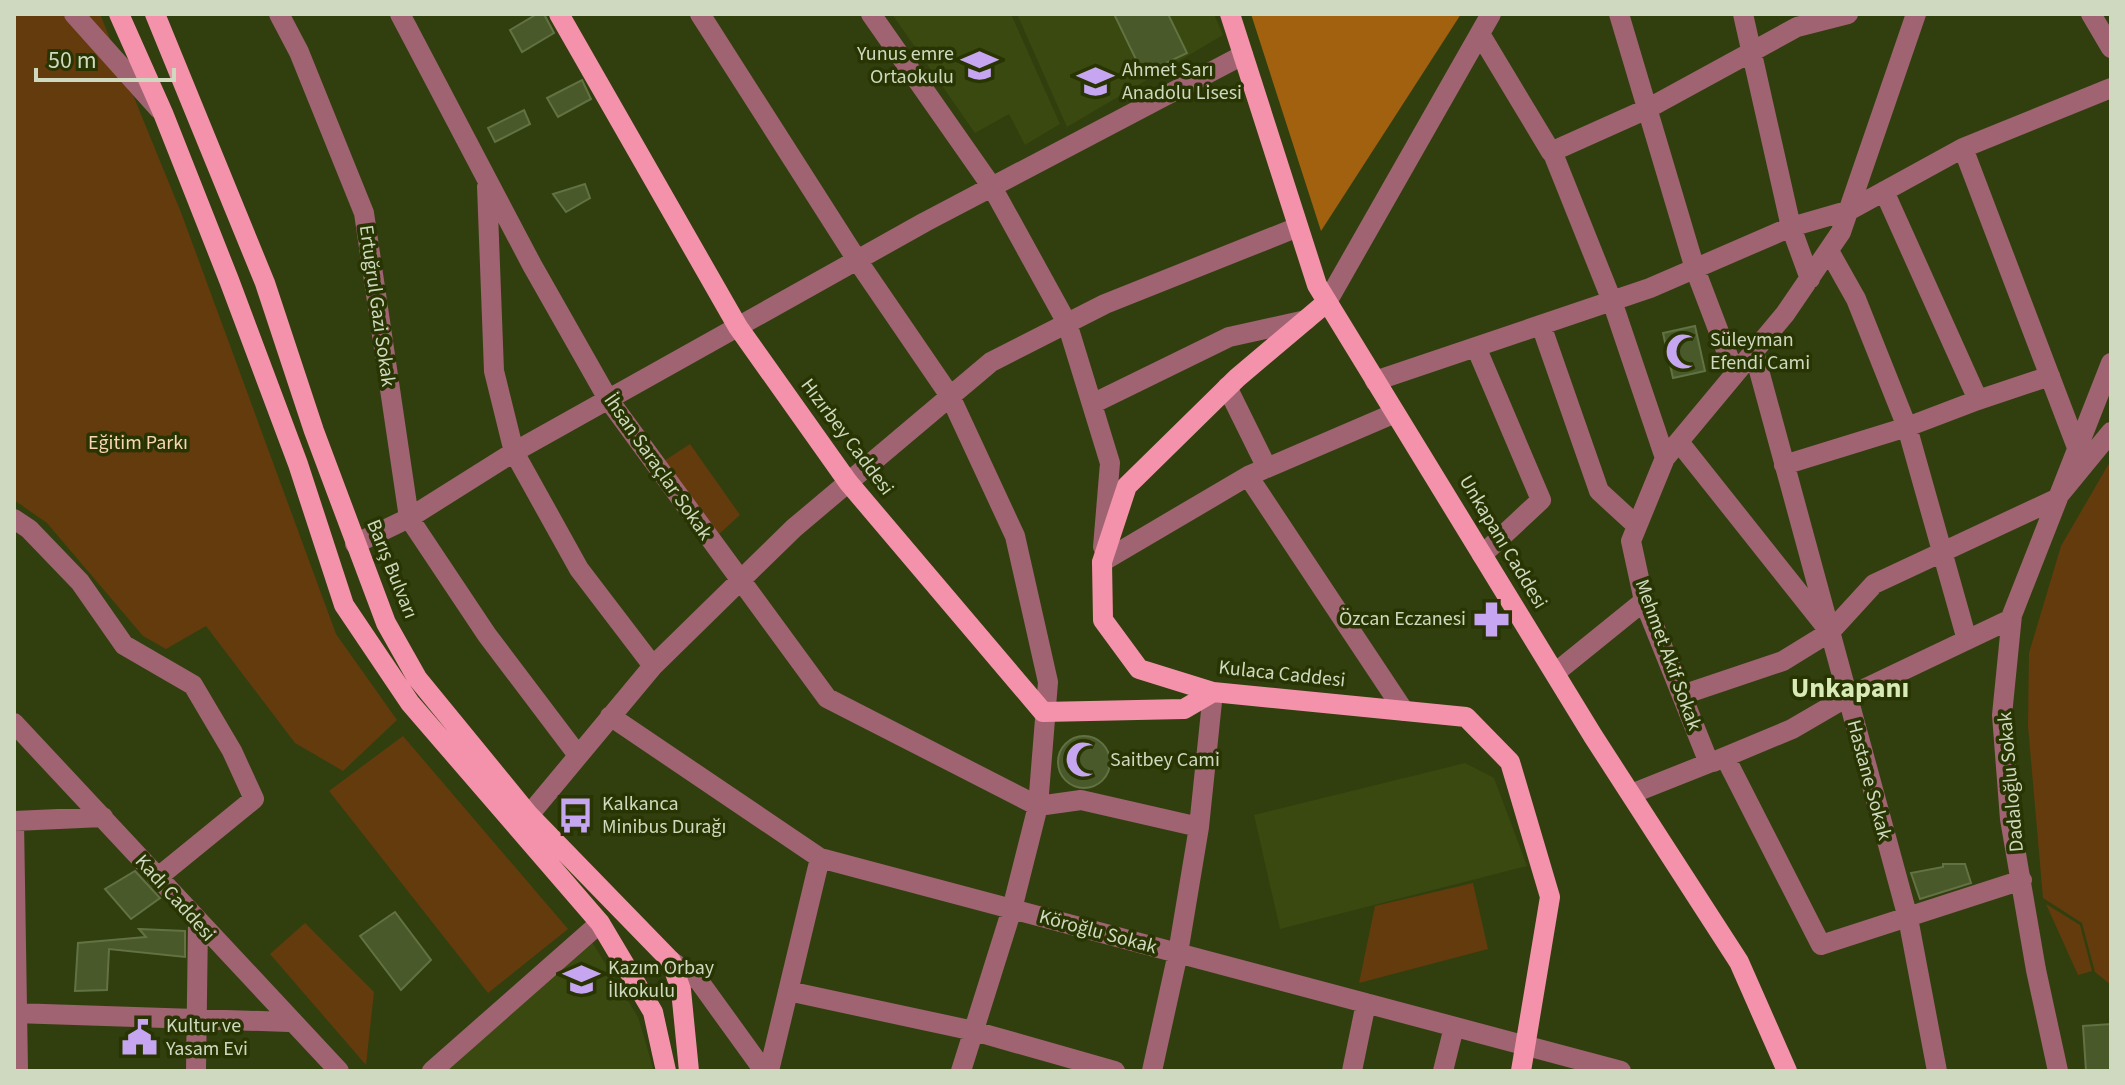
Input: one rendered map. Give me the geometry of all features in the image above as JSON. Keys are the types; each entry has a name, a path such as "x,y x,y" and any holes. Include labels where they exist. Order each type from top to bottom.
{"main road":[{"path":"119,14 163,113 298,464 344,605 410,703 600,923 653,1012 666,1071"},
{"name":"Barış Bulvarı","path":"155,14 265,283 355,544 386,623 417,678 529,815 671,961 681,990 689,1071"},
{"name":"Hızırbey Caddesi","path":"559,14 738,327 848,482 1043,712"},
{"name":"Unkapanı Caddesi","path":"1230,14 1317,285 1555,673 1739,962 1787,1071"},
{"name":"Kulaca Caddesi","path":"1327,302 1227,387 1127,486 1102,562 1103,620 1139,669 1213,692 1466,717 1510,762 1550,897 1521,1071"},
{"path":"1043,712 1184,709 1213,692"}],"street":[{"path":"74,14 163,113"},
{"name":"Ertuğrul Gazi Sokak","path":"279,14 299,52 364,213 409,518"},
{"name":"İhsan Saraçlar Sokak","path":"400,14 486,179 608,399 827,698 1038,806"},
{"path":"700,14 857,260 950,396 1015,536 1048,682 1043,712 1038,806 1012,909 961,1071"},
{"path":"871,14 992,187 1067,323 1110,463 1102,562"},
{"path":"1327,302 1491,14"},
{"path":"1619,14 1695,269 1735,374"},
{"path":"1743,14 1791,227 1810,279"},
{"path":"1552,151 1647,109 1797,27 1848,14"},
{"name":"Mehmet Akif Sokak","path":"1908,918 1821,945 1682,695 1644,601 1631,541 1665,458 1754,352 1810,279 1841,232 1916,14"},
{"path":"2091,14 2111,48"},
{"path":"1480,34 1552,151 1612,301 1665,458"},
{"path":"355,544 409,518 514,452 857,260 1243,55"},
{"path":"1375,381 1612,301 1791,227 1850,210 1963,148 2111,88"},
{"path":"1963,148 2076,445"},
{"path":"486,179 494,371 514,452 579,569 653,666"},
{"path":"1884,191 1978,400"},
{"path":"529,815 653,666 739,581 848,482 991,362 1105,304 1298,227"},
{"path":"1829,251 1856,299 1907,427 1967,640"},
{"path":"1092,404 1229,337 1306,320"},
{"path":"1541,325 1599,491 1637,526"},
{"path":"1476,347 1541,500 1482,555"},
{"name":"Hastane Sokak","path":"1754,352 1908,918 1937,1071"},
{"name":"Dadaloğlu Sokak","path":"2058,1071 2036,970 2010,819 2002,715 2011,619 2076,445 2111,363"},
{"path":"1784,465 1907,427 2050,376"},
{"path":"1227,387 1258,472 1404,711"},
{"path":"1102,562 1258,472 1395,413"},
{"path":"1682,695 1783,661 1830,632 1874,584 2056,499 2111,432"},
{"path":"1679,442 1830,632"},
{"path":"409,518 487,635 577,754"},
{"path":"14,519 29,529 80,582 124,645 193,685 232,751 254,799 157,878"},
{"path":"1555,673 1644,601"},
{"path":"1631,794 1792,729 1847,697 2011,619"},
{"path":"1152,1071 1178,953 1199,827 1213,692"},
{"name":"Köroğlu Sokak","path":"610,716 820,858 1621,1071"},
{"name":"Kadı Caddesi","path":"14,723 289,1022 339,1071"},
{"path":"1038,806 1081,800 1199,827"},
{"path":"18,1071 14,821 103,817"},
{"path":"766,1071 820,858"},
{"path":"1908,918 2022,880"},
{"path":"196,1071 198,923"},
{"path":"432,1071 600,923"},
{"path":"671,961 699,981 766,1071"},
{"path":"788,991 974,1031 1115,1071"},
{"path":"1352,1071 1366,1003"},
{"path":"16,1013 289,1022"},
{"path":"1443,1071 1454,1027"}],"shaded area":[{"name":"Yunus emre Ortaokulu","path":"892,14 1011,14 1060,124 1025,145 1009,114 975,133"},
{"name":"Ahmet Sarı Anadolu Lisesi","path":"1017,14 1214,14 1223,35 1067,127"},
{"path":"1251,14 1461,14 1321,231"},
{"path":"1465,763 1494,778 1527,866 1280,929 1254,815"},
{"name":"Kazım Orbay İlkokulu","path":"592,942 638,1017 654,1071 444,1071"}],"green space":[{"name":"Eğitim Parkı","path":"14,14 100,14 182,215 336,634 397,720 343,771 295,743 206,626 166,649 143,636 47,523 14,500"},
{"path":"690,444 740,515 719,534 664,461"},
{"path":"2111,460 2111,985 2095,972 2082,923 2043,898 2028,726 2029,653 2061,546"},
{"path":"403,736 568,929 488,993 329,791"},
{"path":"1473,883 1488,949 1359,983 1375,906"},
{"path":"2046,904 2080,925 2092,971 2078,975"},
{"path":"305,923 374,992 366,1065 270,954"}],"building":[{"path":"537,14 544,14 554,33 522,52 510,30"},
{"path":"1114,14 1168,14 1187,53 1143,74"},
{"path":"582,80 591,99 558,117 547,98"},
{"path":"524,110 530,124 495,142 488,128"},
{"path":"585,184 590,198 566,212 553,194"},
{"name":"Süleyman Efendi Cami","path":"1695,326 1705,371 1673,378 1663,333"},
{"name":"Saitbey Cami","path":"1084,736 1102,744 1110,762 1102,780 1084,788 1066,780 1058,762 1066,744"},
{"path":"1943,864 1965,864 1971,883 1920,899 1911,873 1943,867"},
{"path":"135,871 160,898 131,919 105,889"},
{"path":"395,912 431,960 401,990 360,936"},
{"path":"139,929 185,931 185,957 109,949 107,990 75,991 78,943 146,937"},
{"path":"2111,1024 2111,1071 2086,1071 2083,1026"}],"place":[{"name":"Yunus emre Ortaokulu","path":"980,65"},
{"name":"Ahmet Sarı Anadolu Lisesi","path":"1096,81"},
{"name":"Süleyman Efendi Cami","path":"1684,352"},
{"name":"Özcan Eczanesi","path":"1492,619"},
{"name":"Saitbey Cami","path":"1084,760"},
{"name":"Kalkanca Minibus Durağı","path":"576,816"},
{"name":"Kazım Orbay İlkokulu","path":"582,979"},
{"name":"Kultur ve Yasam Evi","path":"140,1038"}],"district":[{"name":"Unkapanı","path":"1850,688"}]}
